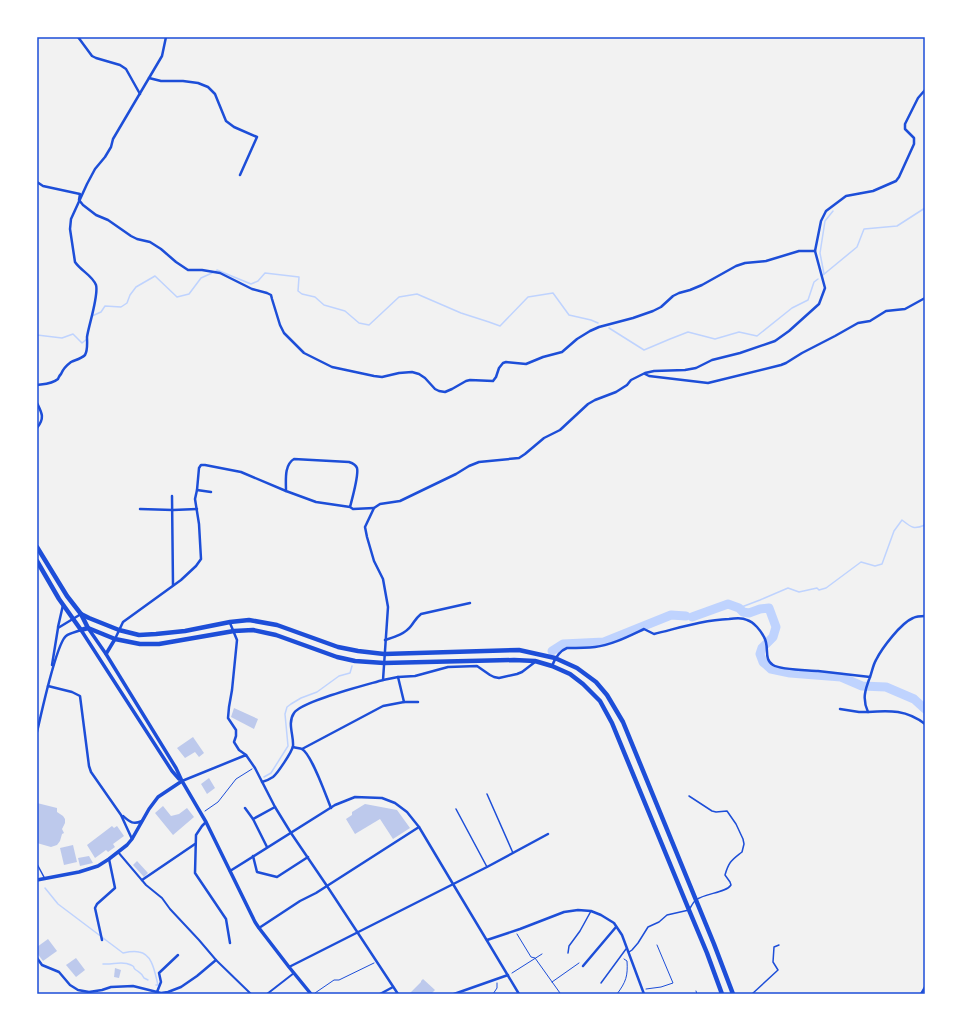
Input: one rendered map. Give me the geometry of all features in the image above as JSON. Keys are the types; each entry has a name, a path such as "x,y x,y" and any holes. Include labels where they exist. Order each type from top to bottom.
{"main road":[{"path":"37,547 67,596 81,614 88,628"},
{"path":"37,561 81,630 88,628 115,639 140,644 159,644 233,631 253,630 276,635 337,657 355,661 384,663 514,660 535,661 552,666 570,674 583,684 600,701 612,723 707,953 722,994"},
{"path":"81,614 119,630 139,635 185,631 230,622 249,620 278,625 338,647 358,651 384,654 519,650 555,658 577,668 596,682 607,695 623,722 733,994"}],"street":[{"path":"78,37 92,56 120,65 126,69 140,94"},
{"path":"37,385 53,382 72,361 84,356 86,352 88,328 95,299 96,286 86,272 78,267 75,262 70,229 71,218 95,169 111,148 113,139 162,56 166,37"},
{"path":"149,78 161,81 198,83 208,88 215,94 226,121 234,127 257,138 240,175"},
{"path":"106,654 123,622 181,580 196,566 201,559 199,524 195,499 199,468 201,465 241,472 316,502 350,507 353,509 374,508 380,504 400,501 479,462 519,458 544,438 560,430 588,404 616,392 627,385 631,380 645,373 696,368 712,360 740,353 776,341 785,335 819,304 825,288 815,251 821,221 826,211 846,196 873,191 896,181 914,144 914,138 906,129 905,124 918,98 925,90"},
{"path":"37,182 43,186 80,194 79,200 96,215 108,220 137,239 150,242 188,270 202,270 220,273 249,288 271,295 284,333 304,353 332,366 374,376 382,377 412,372 419,374 439,392 445,392 470,380 492,381 496,377 503,363 506,362 526,364 543,357 562,352 577,339 590,331 653,311 661,307 673,296 702,285 736,266 746,263 766,261 799,251 815,251"},
{"path":"645,373 649,376 708,383 781,365 858,323 870,321 886,311 906,309 925,298"},
{"path":"37,403 42,414 42,419 37,428"},
{"path":"286,491 288,465 290,461 294,459 349,462 354,464 357,468 350,507"},
{"path":"197,490 211,492"},
{"path":"172,496 173,586"},
{"path":"374,508 366,527 367,537 374,561 383,579 388,607 383,680"},
{"path":"140,509 197,509"},
{"path":"385,640 404,632 410,627 415,618 421,614 470,603"},
{"path":"37,732 48,686 63,604"},
{"path":"58,628 81,614"},
{"path":"868,712 865,706 864,697 875,661 891,638 908,620 915,617 925,616"},
{"path":"552,666 555,658 562,650 567,648 595,647 608,644 644,629 654,634 714,619 740,618 748,620 755,625 765,640 767,645 767,658 773,666 870,677"},
{"path":"230,622 237,640 228,718 236,730 234,742 255,768 291,834 308,857 398,994"},
{"path":"88,628 106,654 176,768 206,822 259,928 288,967 312,994"},
{"path":"50,676 63,640 66,636 81,630 172,771 182,781"},
{"path":"262,782 274,776 293,747 291,722 294,713 301,707 326,697 383,680 420,675 448,667 477,666 490,675 499,678 522,672 535,661"},
{"path":"398,678 404,702"},
{"path":"48,686 72,692 80,696 91,772 122,815 131,823 142,821"},
{"path":"302,749 383,706 404,702 418,702"},
{"path":"840,709 859,712 894,711 915,718 925,724"},
{"path":"293,747 302,749 308,755 331,808"},
{"path":"37,880 79,872 98,866 127,845 132,839 149,808 158,797 182,781 246,755"},
{"path":"230,872 335,805 355,797 382,798 395,803 407,812 419,827 519,994"},
{"path":"253,819 275,807"},
{"path":"245,808 253,819 267,847"},
{"path":"122,815 132,839"},
{"path":"206,822 196,835 195,873 226,919 230,943"},
{"path":"259,928 419,827"},
{"path":"288,967 453,884 548,834"},
{"path":"142,880 195,844"},
{"path":"118,852 146,885 162,898 216,960 251,994"},
{"path":"253,856 257,872 277,876 308,857"},
{"path":"102,940 95,908 97,904 115,888 109,859"},
{"path":"487,940 564,912 578,910 591,911 614,923 622,935 644,994"},
{"path":"583,966 616,927"},
{"path":"157,992 161,982 159,973 178,955"},
{"path":"37,958 42,965 59,972 70,985 78,990 89,992 111,987 133,986 161,993 181,987 216,960"},
{"path":"267,994 294,973"},
{"path":"454,994 508,975"},
{"path":"380,994 393,987"},
{"path":"921,994 925,987"}],"lane":[{"path":"487,794 513,853"},
{"path":"629,952 638,943 648,927 659,922 667,915 688,910 695,900 703,896 730,888 730,882 725,875 727,868 732,859 742,852 744,844 736,824 729,812 712,811 689,796"},
{"path":"456,809 486,867"},
{"path":"37,864 45,879"},
{"path":"568,952 569,946 580,931 591,911"},
{"path":"752,994 778,970 773,962 774,947 779,945"},
{"path":"601,983 627,947"}],"path":[{"path":"201,813 218,802 240,776 255,768"},
{"path":"515,931 531,957 535,958 560,993"},
{"path":"643,990 661,988 673,983 657,946"},
{"path":"508,975 542,954"},
{"path":"617,994 625,984 628,971 627,961 621,956"},
{"path":"312,994 334,980 339,980 376,962"},
{"path":"552,982 579,963"},
{"path":"493,994 497,988 498,979"}],"building":[{"path":"234,708 258,719 254,729 231,717"},
{"path":"193,737 204,753 199,757 195,752 185,758 177,748"},
{"path":"209,778 215,788 207,794 201,784"},
{"path":"37,803 57,808 57,812 65,819 62,829 64,833 62,834 57,845 51,847 37,843"},
{"path":"365,804 397,810 410,828 393,839 380,819 355,834 346,819 352,815 352,812"},
{"path":"163,806 171,816 179,814 187,808 194,817 173,835 155,813"},
{"path":"112,826 114,828 117,826 124,836 113,844 115,847 108,852 106,850 95,858 87,845"},
{"path":"73,845 77,862 64,865 60,848"},
{"path":"89,856 93,863 80,866 78,858"},
{"path":"137,861 148,873 144,877 133,865"},
{"path":"48,939 57,951 43,961 37,953 37,947"},
{"path":"76,958 85,970 76,977 66,965"},
{"path":"115,968 121,970 119,978 114,977"},
{"path":"423,979 435,990 431,994 409,994 421,982"}],"waterway":[{"path":"823,275 857,247 864,229 897,226 925,208"},
{"path":"824,274 820,253 825,221 833,211"},
{"path":"216,271 217,270 251,284 258,281 265,273 299,277 298,291 302,294 315,297 324,305 345,311 359,323 369,325 399,297 417,294 461,313 500,326 528,297 553,293 569,315 598,323"},
{"path":"92,316 101,312 105,306 121,307 127,303 130,295 136,287 155,276 177,297 189,294 201,278 212,273"},
{"path":"609,328 644,350 688,332 715,339 739,332 757,336 792,308 808,300 814,282 818,279"},
{"path":"37,335 62,338 73,334 82,343 87,339"},
{"path":"739,608 788,588 799,592 817,588 819,590 826,588 861,562 875,566 882,564 894,531 902,520 912,527 925,525"},
{"path":"692,617 728,604 739,608 743,612 749,613 760,609 769,608 776,627 773,637 762,648 760,654 763,662 771,669 790,673 841,677 862,686 886,687 914,699 925,709"},
{"path":"552,651 563,644 604,642 671,615 686,616"},
{"path":"264,777 271,773 288,746 285,714 287,707 301,698 317,692 339,676 350,673 352,666"},
{"path":"45,888 58,904 123,953 137,952 147,956 153,965 158,985 156,985"},
{"path":"103,964 121,963 134,966 135,969 148,980"}]}
